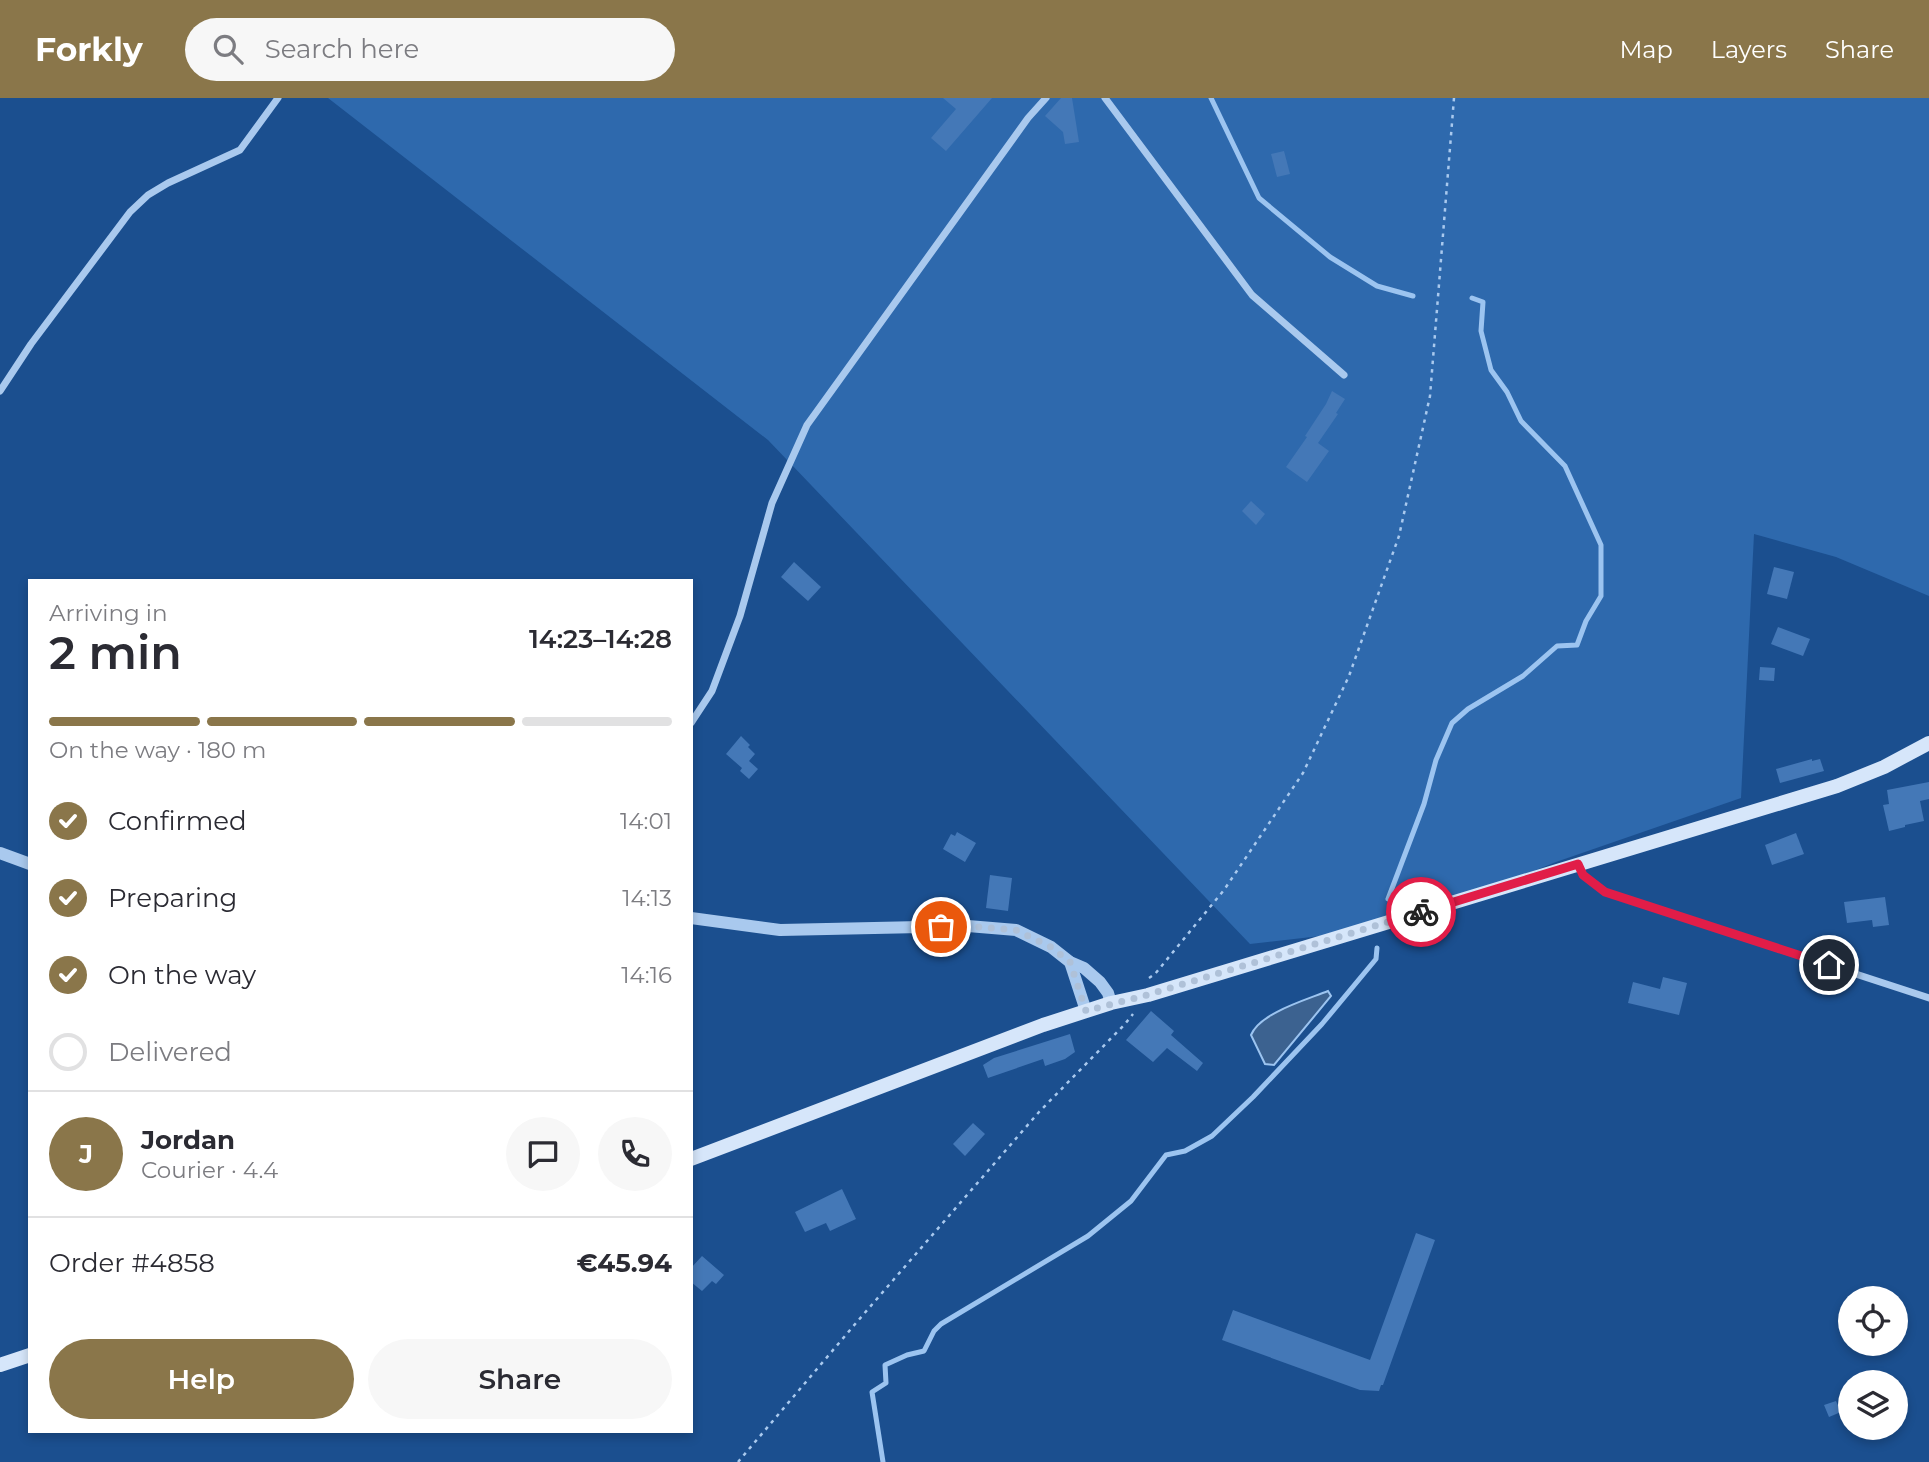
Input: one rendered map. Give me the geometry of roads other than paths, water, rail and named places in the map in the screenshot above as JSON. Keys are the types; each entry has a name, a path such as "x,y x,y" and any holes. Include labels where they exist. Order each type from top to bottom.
{"main road":[{"path":"693,1158 1043,1025 1837,786 1884,767 1929,743"},
{"path":"0,1365 28,1356"}],"street":[{"path":"0,391 31,344 130,212 148,195 168,183 240,150 278,98"},
{"path":"693,720 712,691 740,616 772,503 807,425 1045,98"},
{"path":"1105,98 1252,295 1344,375"},
{"path":"0,853 28,863"},
{"path":"1578,864 1583,875 1605,892 1929,998"},
{"path":"693,918 780,930 968,926 1016,930 1051,947 1070,962 1084,968 1100,982 1111,1003"},
{"path":"1070,962 1086,1011"}],"waterway":[{"path":"1211,98 1259,198 1330,257 1377,286 1413,296"},
{"path":"1388,899 1424,804 1436,760 1452,723 1468,709 1523,676 1557,646 1577,645 1586,621 1601,596 1601,545 1565,466 1521,421 1507,392 1491,370 1481,331 1483,302 1472,298"},
{"path":"883,1462 872,1392 886,1383 885,1365 924,1351 934,1331 941,1324 1088,1236 1131,1201 1166,1155 1185,1151 1212,1136 1322,1024 1376,959 1377,948"}]}
